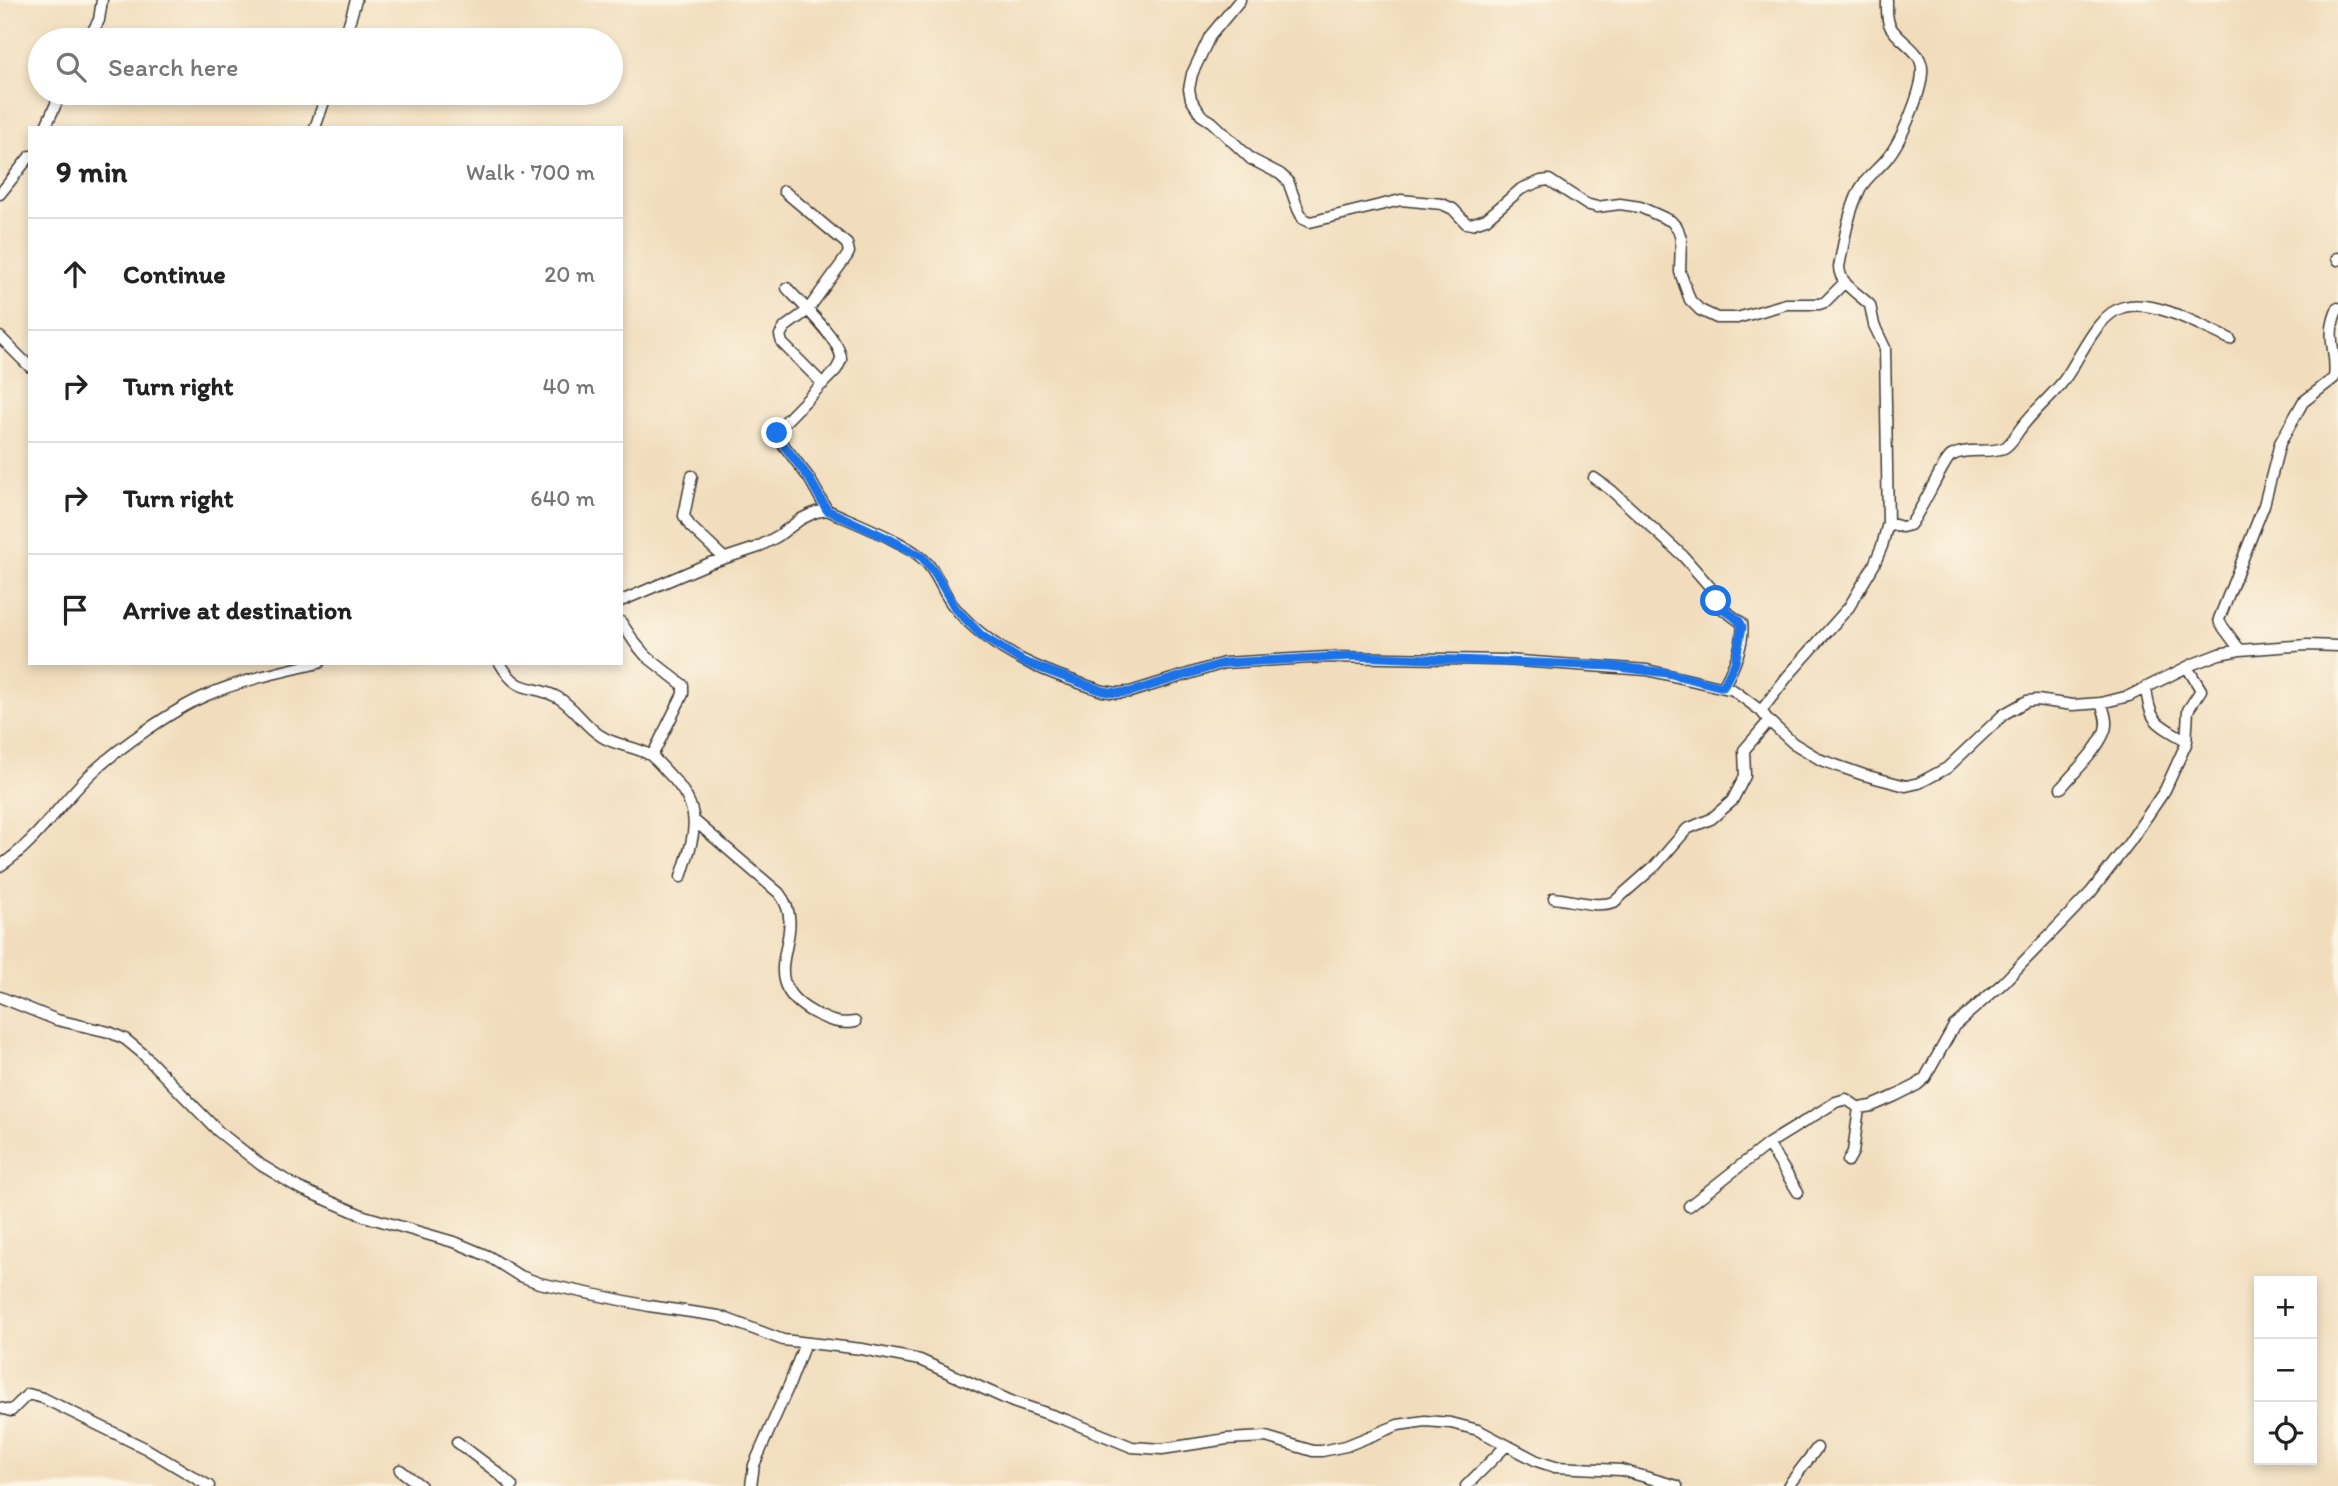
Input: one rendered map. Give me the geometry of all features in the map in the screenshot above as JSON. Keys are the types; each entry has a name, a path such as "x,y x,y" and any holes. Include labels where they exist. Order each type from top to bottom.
{"street":[{"path":"95,28 99,20 102,0"},
{"path":"348,28 356,0"},
{"path":"1240,0 1210,36 1192,74 1189,89 1191,99 1201,115 1251,159 1288,181 1303,219 1310,222 1401,200 1442,204 1453,209 1461,219 1471,224 1486,219 1521,189 1549,180 1586,204 1597,207 1620,204 1640,207 1671,221 1678,229 1681,239 1680,272 1687,294 1700,310 1717,318 1737,318 1786,304 1819,304 1825,302 1845,282"},
{"path":"1761,711 1787,677 1849,607 1874,565 1888,523 1885,348 1876,331 1870,305 1858,297 1839,273 1853,206 1867,178 1894,149 1913,107 1922,75 1919,57 1888,23 1886,0"},
{"path":"46,126 56,105"},
{"path":"316,126 323,105"},
{"path":"0,194 28,159"},
{"path":"784,191 848,244 849,248 847,256 807,311 781,331 782,343 823,384"},
{"path":"787,288 830,336 841,355 840,363 823,384 777,433 809,478 827,510"},
{"path":"1888,523 1902,527 1910,525 1951,455 2008,446 2032,413 2063,382 2093,334 2113,311 2131,306 2149,306 2230,339"},
{"path":"2240,650 2219,619 2264,505 2280,443 2306,398 2334,378 2336,369 2331,327 2338,307"},
{"path":"1,342 28,365"},
{"path":"692,476 684,516 690,526 724,558"},
{"path":"1594,478 1611,490 1683,556 1707,584 1720,607 1742,623 1735,663 1723,687"},
{"path":"623,600 767,543 801,519 827,510 922,557 935,573 955,608 995,646 1036,667 1110,693 1138,690 1224,663 1353,656 1505,660 1620,667 1667,673 1723,687 1743,696 1793,743 1821,760 1906,786 1919,783 1947,768 2004,715 2027,701 2073,705 2101,703 2124,698 2219,654 2307,645 2338,646"},
{"path":"623,625 646,656 683,685 683,694 652,756"},
{"path":"0,866 18,854 94,770 179,710 209,694 312,665"},
{"path":"501,665 516,684 548,693 564,701 603,738 652,756 680,786 689,801 695,822 681,877"},
{"path":"1859,1108 1872,1106 1895,1096 1925,1078 1954,1026 2003,983 2066,920 2129,843 2165,790 2186,741 2188,710 2201,690 2187,667"},
{"path":"2146,688 2151,716 2157,723 2186,741"},
{"path":"2062,788 2097,744 2105,729 2101,703"},
{"path":"1554,898 1607,904 1614,902 1656,865 1688,829 1711,819 1732,801 1745,776 1744,750 1769,721"},
{"path":"695,822 779,893 788,904 790,920 782,962 782,980 791,996 823,1018 841,1024 855,1022"},
{"path":"0,997 57,1020 109,1032 125,1039 142,1053 210,1124 284,1180 327,1202 396,1227 457,1243 539,1283 626,1302 719,1316 783,1340 862,1349 920,1360 1013,1402 1132,1447 1162,1449 1227,1439 1266,1437 1312,1451 1322,1451 1346,1446 1398,1425 1425,1422 1463,1425 1478,1430 1537,1461 1555,1467 1621,1470 1677,1486"},
{"path":"1689,1206 1768,1144 1842,1100 1850,1100 1859,1108"},
{"path":"1849,1161 1853,1152 1859,1108"},
{"path":"1768,1144 1798,1192"},
{"path":"751,1486 757,1457 805,1343"},
{"path":"0,1408 11,1411 28,1394 43,1398 145,1448 209,1486"},
{"path":"457,1443 512,1486"},
{"path":"1466,1486 1507,1446"},
{"path":"1788,1486 1817,1448"},
{"path":"400,1470 421,1486"}],"route":[{"path":"777,433 819,493 827,510 901,544 922,557 935,573 955,608 982,636 1024,662 1110,693 1138,690 1224,663 1353,656 1611,666 1667,673 1723,687 1735,663 1742,623 1716,601"}]}
